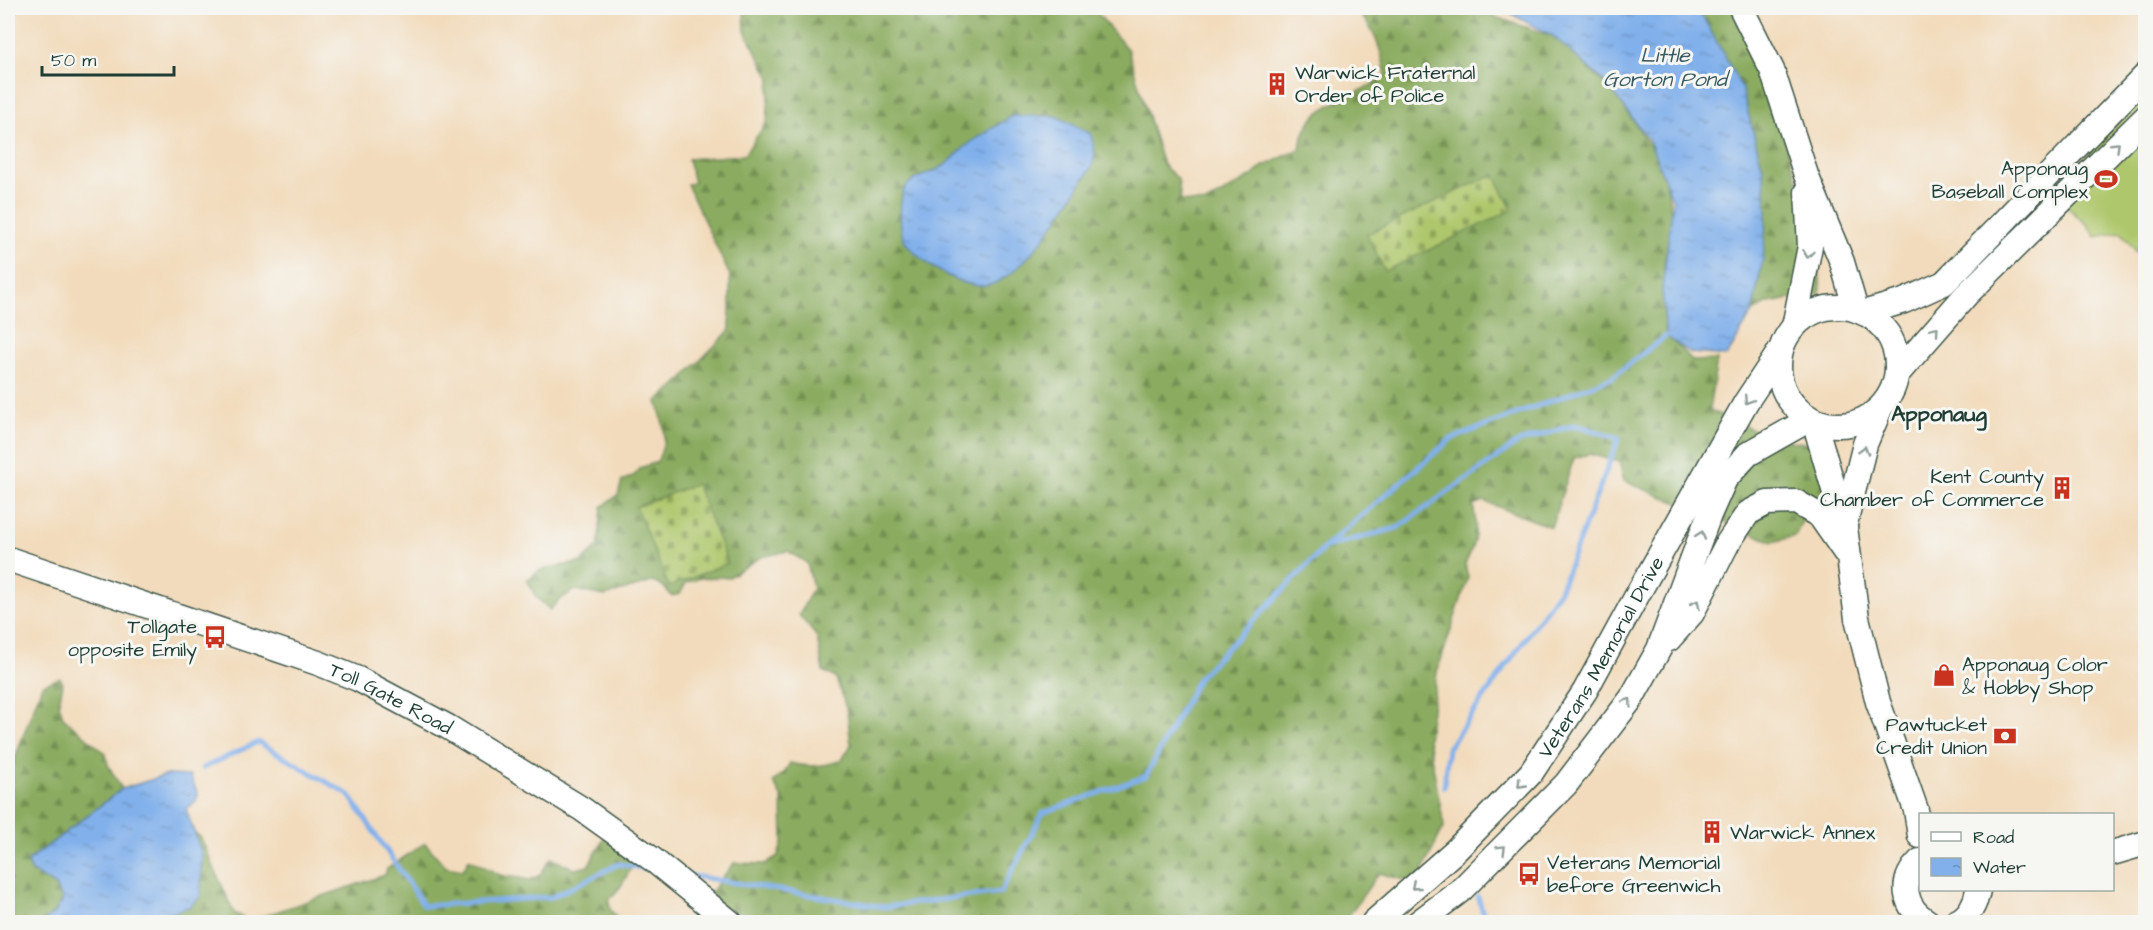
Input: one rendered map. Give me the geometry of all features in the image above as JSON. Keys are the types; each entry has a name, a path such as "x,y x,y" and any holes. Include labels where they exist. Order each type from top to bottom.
{"main road":[{"path":"1741,8 1772,70 1806,175 1860,311 1883,327 1895,349 1897,374 1891,393 1880,409 1865,444 1845,527"},
{"path":"1880,409 1860,421 1837,426 1812,420 1795,407 1784,390 1779,371 1780,351 1794,327 1807,316 1822,309 1839,307 1860,311 1904,301 1944,284 2145,75"},
{"path":"1897,374 1966,294 2145,117"},
{"path":"1794,327 1810,246 1806,175"},
{"name":"Veterans Memorial Drive","path":"1374,922 1456,850 1531,773 1585,691 1746,402 1780,351"},
{"path":"1812,420 1845,527 1857,618 1878,702 1918,814"},
{"name":"Veterans Memorial Drive","path":"1419,922 1460,891 1566,784 1631,699 1659,650 1709,515 1725,479 1748,454 1812,420"},
{"path":"1659,650 1692,613 1727,544 1748,513 1767,503 1796,502 1820,516 1847,554"},
{"name":"Toll Gate Road","path":"8,559 308,659 358,679 448,727 597,818 730,922"},
{"path":"2114,852 2145,843"},
{"path":"1919,862 1912,869 1906,885 1907,898 1912,910 1928,922"},
{"path":"1960,922 1977,901 1978,891"}],"green space":[{"path":"744,8 1093,8 1128,50 1163,165 1178,179 1181,201 1206,203 1252,176 1262,167 1300,149 1304,132 1322,110 1386,75 1376,38 1353,8 1468,8 1556,37 1615,94 1663,165 1672,215 1664,266 1666,333 1693,361 1717,360 1709,410 1761,433 1794,442 1826,444 1840,517 1802,521 1795,536 1773,542 1624,481 1619,462 1589,454 1574,458 1551,527 1483,501 1473,505 1476,528 1472,549 1465,564 1468,578 1437,672 1428,739 1444,826 1420,876 1408,881 1379,873 1344,922 731,922 705,899 734,863 765,864 778,856 783,841 782,798 773,782 785,772 790,763 810,766 836,762 842,760 851,745 847,711 836,678 823,671 817,637 799,615 813,588 807,563 788,551 761,557 729,577 700,578 686,583 680,594 671,596 663,586 652,582 605,596 575,590 559,600 550,610 536,597 527,580 540,570 581,562 598,547 602,507 618,495 622,481 635,475 640,468 657,462 661,454 664,432 657,401 730,330 730,276 687,184 694,183 688,159 744,155 767,122 770,78 745,31","holes":["944,167 1092,167 1067,203 972,284 931,267 913,180"]},
{"path":"1700,8 1742,8 1816,238 1821,290 1819,294 1768,303 1743,318 1713,56"},
{"name":"Apponaug Baseball Complex","path":"2145,94 2145,263 2121,232 2096,237 2088,225 2053,195 2057,184 2069,175"},
{"path":"1494,174 1512,210 1385,271 1367,234"},
{"path":"696,484 728,563 669,587 636,507"},
{"path":"60,678 63,683 59,703 63,717 106,754 108,765 122,789 28,861 32,872 54,884 63,900 57,909 40,922 8,922 8,777 42,685"},
{"path":"611,827 641,851 621,886 609,900 610,909 616,917 612,922 152,922 156,918 189,907 194,832 201,838 234,913 249,921 385,875 387,869 425,843 446,867 463,870 469,859 500,875 530,880 540,875 551,858 575,869 588,866"}],"water":[{"name":"Little Gorton Pond","path":"1500,8 1698,8 1741,86 1763,169 1767,210 1763,259 1752,313 1727,356 1691,353 1666,336 1662,289 1673,201 1649,140 1606,83 1553,36"},
{"path":"1012,116 1056,116 1091,134 1095,154 1092,167 1048,232 1022,263 1008,276 993,284 971,285 946,275 922,259 906,243 901,225 902,195 911,182 942,167 975,139"},
{"path":"166,775 190,776 198,794 196,801 186,809 202,854 201,896 189,907 156,918 151,922 43,922 55,913 63,900 54,884 32,872 28,861 122,789"}],"waterway":[{"path":"687,875 884,907 1001,892 1043,813 1146,776 1199,677 1326,546 1451,439 1611,378 1666,336"},
{"path":"1328,546 1397,528 1519,442 1575,425 1619,438 1560,590 1448,748 1444,787"},
{"path":"203,768 258,742 349,795 424,906 552,897 619,864 649,869"},
{"path":"1478,897 1486,922"}],"place":[{"name":"Warwick Fraternal Order of Police","path":"1277,84"},
{"name":"Apponaug Baseball Complex","path":"2106,179"},
{"name":"Kent County Chamber of Commerce","path":"2062,488"},
{"name":"Tollgate opposite Emily","path":"215,637"},
{"name":"Apponaug Color & Hobby Shop","path":"1944,675"},
{"name":"Pawtucket Credit Union","path":"2005,736"},
{"name":"Warwick Annex","path":"1712,832"},
{"name":"Veterans Memorial before Greenwich","path":"1529,874"}],"district":[{"name":"Apponaug","path":"1939,413"}]}
